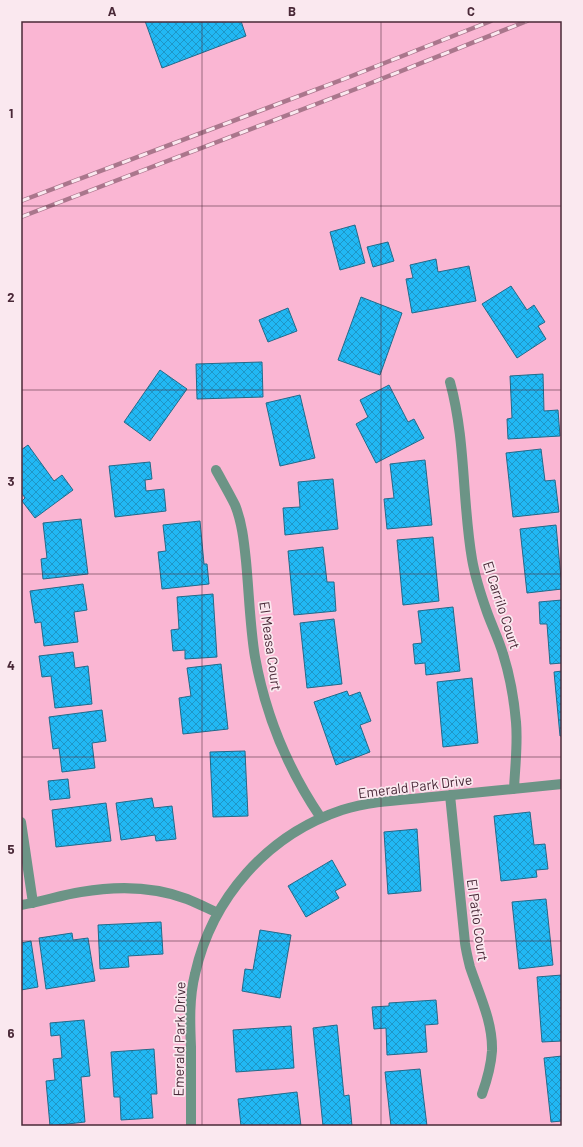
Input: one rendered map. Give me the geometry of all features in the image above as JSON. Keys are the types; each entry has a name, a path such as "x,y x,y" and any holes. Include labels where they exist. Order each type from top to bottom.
{"street":[{"name":"El Carrilo Court","path":"450,382 456,404 459,428 468,535 472,560 486,610 503,652 514,700 516,724 514,789"},
{"name":"El Measa Court","path":"216,470 235,505 241,524 255,656 266,706 284,754 308,799 321,818"},
{"name":"Emerald Park Drive","path":"192,1126 190,1021 194,975 208,932 218,912 229,894 258,860 295,832 321,818 343,810 388,801 562,784"},
{"name":"El Patio Court","path":"450,795 465,943 470,966 490,1028 492,1050 489,1072 482,1094"},
{"path":"21,822 33,903"},
{"path":"21,905 79,892 122,888 143,889 165,893 186,899 218,912"}],"building":[{"path":"145,21 241,21 246,36 162,68"},
{"path":"355,225 365,263 340,270 330,232"},
{"path":"388,242 394,261 373,267 367,247"},
{"path":"436,259 438,272 469,266 476,301 412,313 406,279 413,278 410,265"},
{"path":"511,286 527,310 534,305 545,322 538,326 546,339 517,358 482,304"},
{"path":"361,297 402,313 380,375 338,360"},
{"path":"288,308 297,331 268,342 259,320"},
{"path":"262,362 263,397 197,399 196,364"},
{"path":"160,370 187,389 150,441 124,422"},
{"path":"543,374 544,411 558,410 560,436 508,439 507,419 512,418 510,376"},
{"path":"389,385 408,422 414,419 424,438 376,463 356,424 368,417 360,400"},
{"path":"300,395 315,458 280,466 266,403"},
{"path":"28,445 54,481 62,475 73,490 35,518 22,501 25,498 21,492 21,450"},
{"path":"541,449 545,481 555,480 559,512 513,517 506,453"},
{"path":"425,460 432,525 387,529 384,499 394,498 390,464"},
{"path":"150,462 152,479 145,480 146,491 164,489 166,511 115,517 109,466"},
{"path":"333,479 338,529 285,535 283,508 300,507 298,482"},
{"path":"81,519 88,574 43,579 41,559 47,558 43,523"},
{"path":"200,521 204,564 207,564 209,584 162,589 158,552 166,551 163,525"},
{"path":"556,525 562,589 527,593 520,529"},
{"path":"433,537 439,601 403,605 397,540"},
{"path":"323,547 327,582 334,582 336,611 294,615 288,551"},
{"path":"83,584 87,610 74,612 78,642 44,646 41,622 35,623 30,591"},
{"path":"213,594 217,657 185,659 185,650 173,651 171,630 179,629 177,597"},
{"path":"562,600 562,663 550,664 547,624 540,624 539,602"},
{"path":"453,607 460,671 426,675 425,663 415,664 413,644 422,643 418,611"},
{"path":"334,619 342,684 307,688 300,623"},
{"path":"73,652 75,668 88,666 92,704 55,708 51,676 42,677 39,656"},
{"path":"221,664 228,729 183,734 179,698 191,696 187,668"},
{"path":"562,671 562,736 560,736 554,672"},
{"path":"472,678 478,743 443,747 437,682"},
{"path":"347,691 349,696 360,692 371,721 360,725 370,752 336,765 314,702"},
{"path":"102,710 106,741 92,743 95,768 62,772 59,748 53,749 49,717"},
{"path":"245,751 248,816 213,817 210,752"},
{"path":"68,779 70,798 50,800 48,781"},
{"path":"152,798 154,808 172,806 176,839 156,841 155,835 121,840 116,803"},
{"path":"106,803 111,841 56,847 52,810"},
{"path":"530,812 534,845 545,844 548,869 536,870 537,877 501,881 494,816"},
{"path":"417,829 421,891 388,894 384,832"},
{"path":"332,860 346,885 335,891 339,898 306,917 288,886"},
{"path":"546,899 553,965 519,969 512,902"},
{"path":"161,922 163,954 128,956 129,967 100,969 98,925"},
{"path":"260,930 291,935 280,998 242,991 245,969 253,970"},
{"path":"72,933 73,940 88,938 95,981 46,989 39,938"},
{"path":"31,941 38,987 21,990 21,943"},
{"path":"562,975 562,1041 542,1042 537,977"},
{"path":"436,1000 438,1024 425,1025 427,1052 387,1055 386,1028 374,1029 372,1007 389,1006 389,1003"},
{"path":"84,1020 90,1076 81,1077 85,1122 50,1126 46,1081 55,1080 53,1059 62,1058 60,1035 51,1036 50,1023"},
{"path":"337,1025 344,1096 349,1095 352,1126 323,1126 313,1028"},
{"path":"291,1026 294,1068 236,1072 233,1030"},
{"path":"154,1049 157,1094 151,1094 153,1118 121,1120 120,1097 114,1097 111,1052"},
{"path":"562,1056 562,1121 551,1122 544,1058"},
{"path":"420,1069 427,1126 391,1126 385,1072"},
{"path":"297,1092 301,1126 241,1126 238,1099"}],"railway":[{"path":"21,201 344,79 491,21"},
{"path":"21,217 361,87 527,21"}]}
